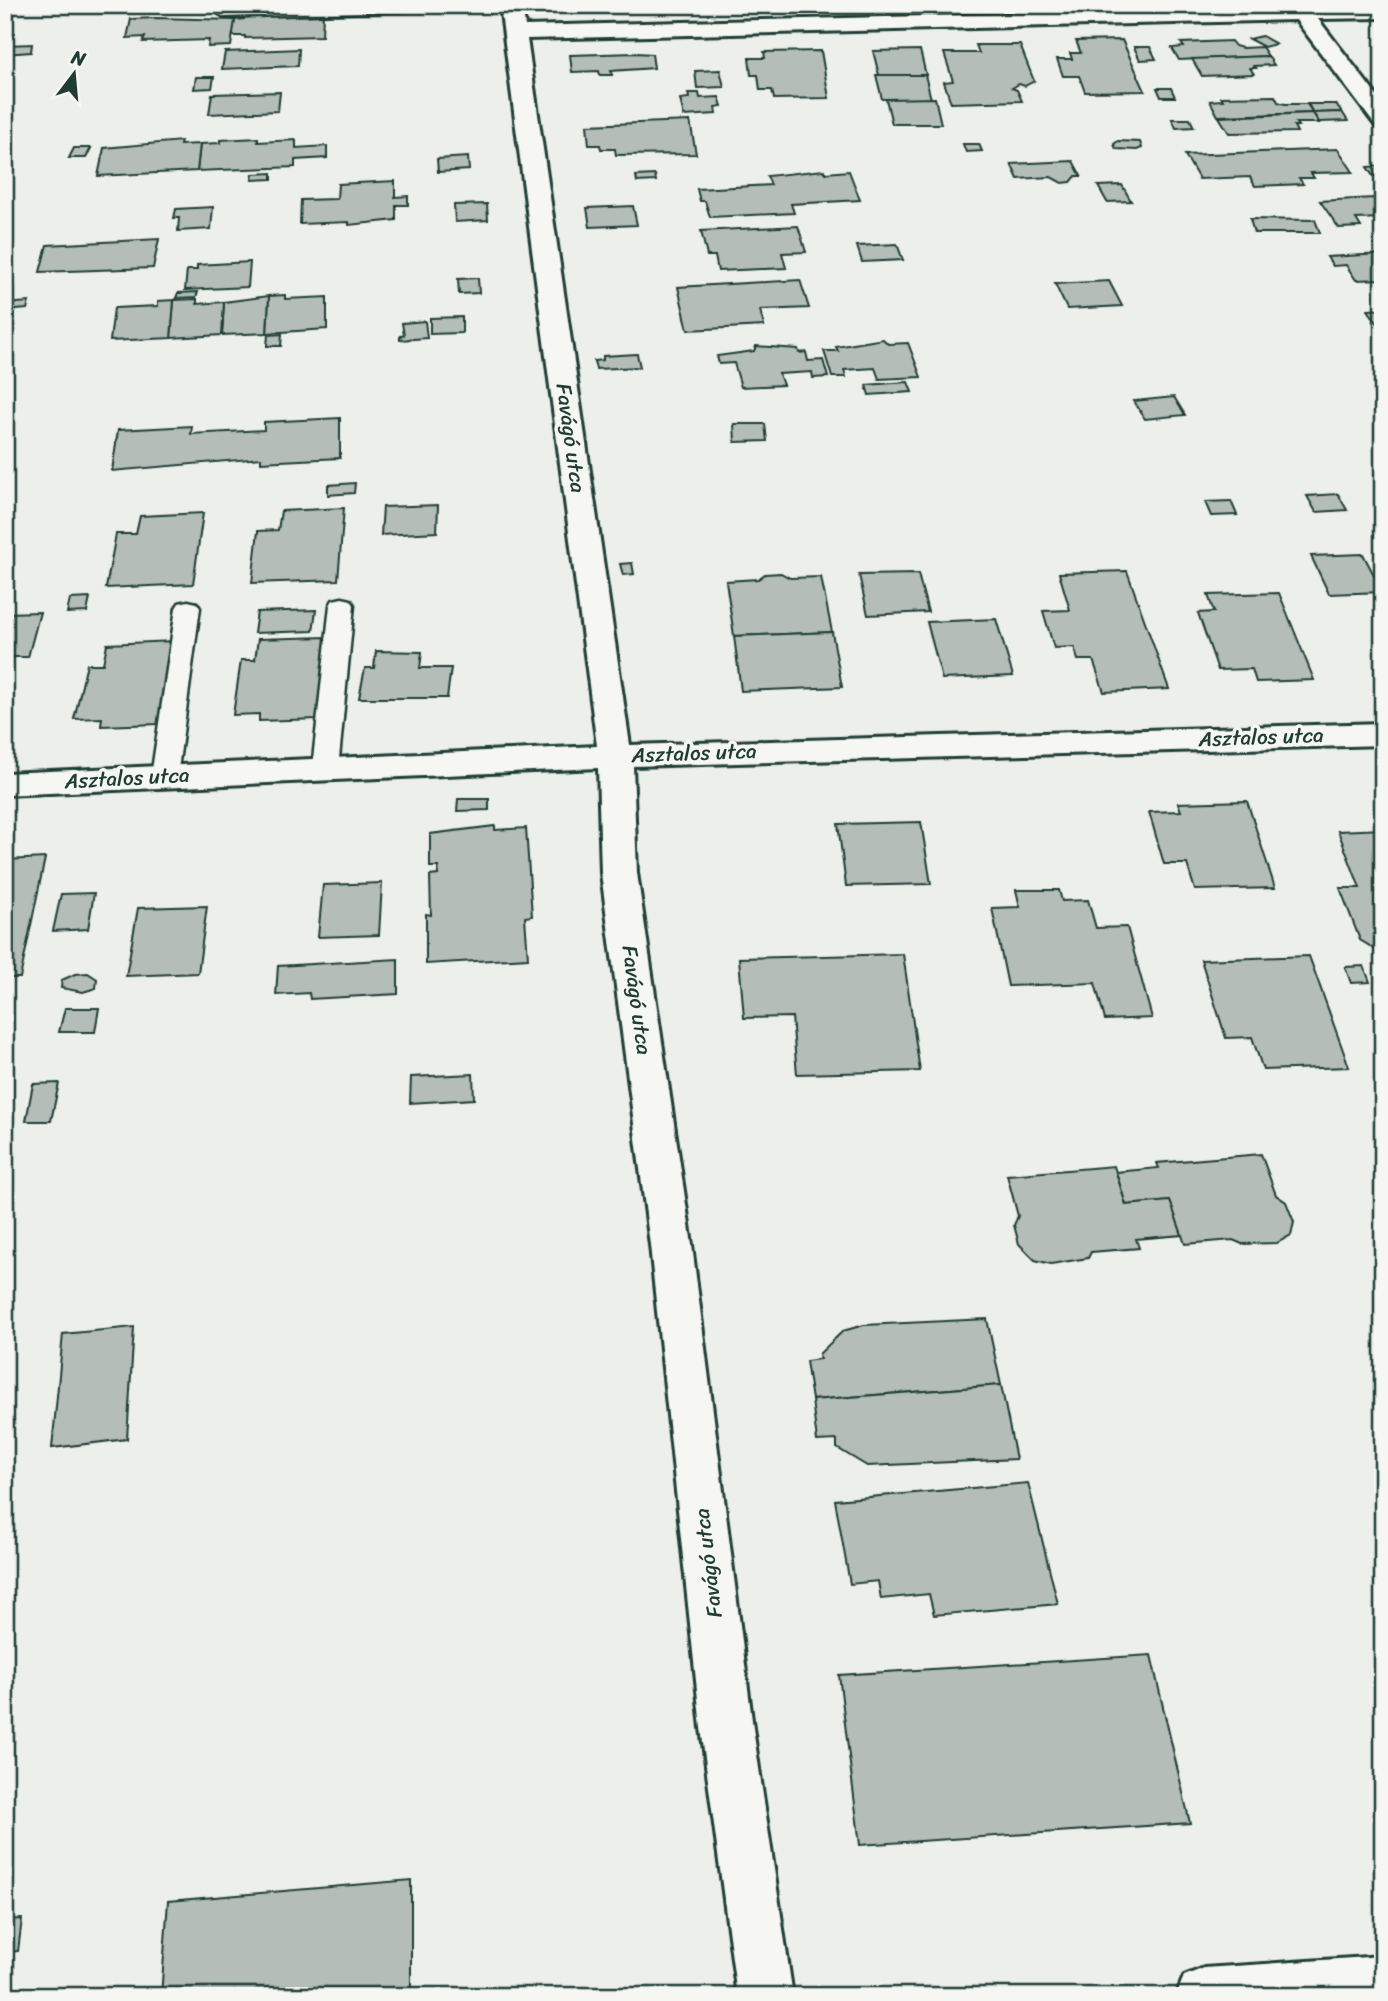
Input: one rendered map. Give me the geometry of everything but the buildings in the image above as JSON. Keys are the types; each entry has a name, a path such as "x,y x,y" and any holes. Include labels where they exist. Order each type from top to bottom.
{"street":[{"path":"513,19 1299,10 1383,12"},
{"path":"1299,10 1383,120"},
{"name":"Favágó utca","path":"513,19 615,756 619,873 671,1245 727,1728 765,1996"},
{"name":"Asztalos utca","path":"5,784 615,756 1383,734"},
{"path":"1204,1996 1383,1983"}],"lane":[{"path":"224,12 423,5"},
{"path":"325,769 342,605"},
{"path":"164,777 188,608"}]}
